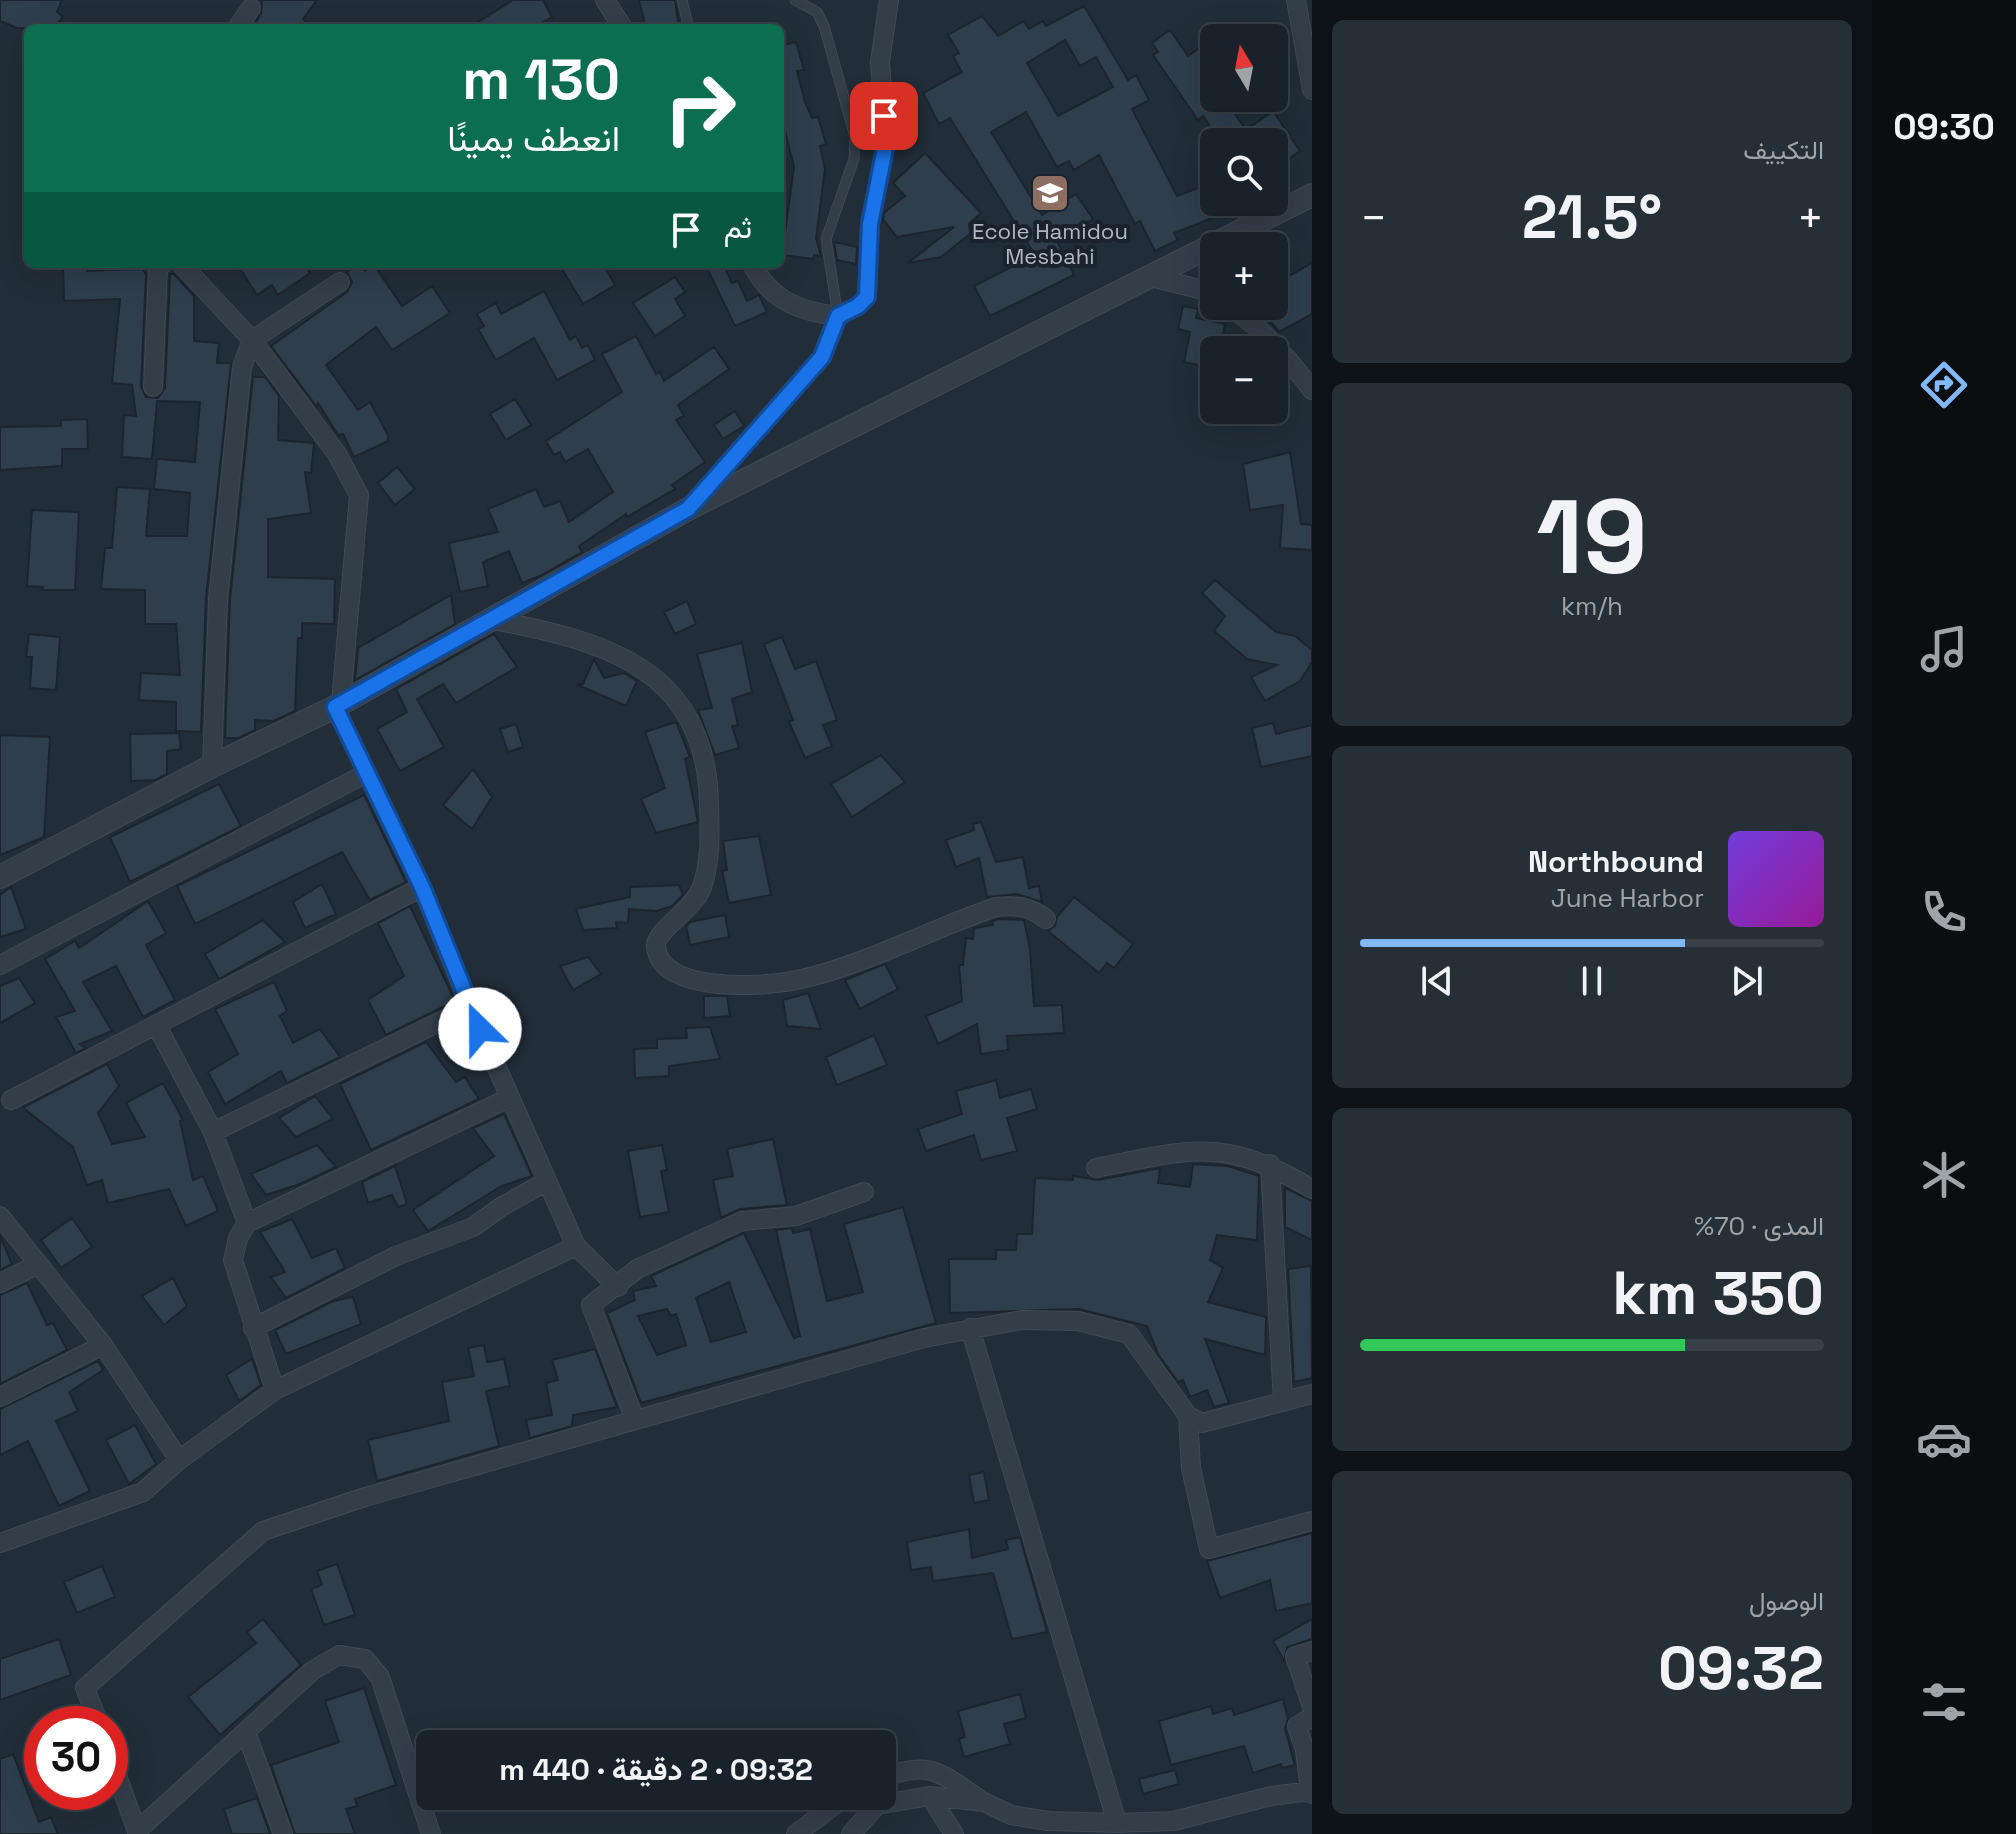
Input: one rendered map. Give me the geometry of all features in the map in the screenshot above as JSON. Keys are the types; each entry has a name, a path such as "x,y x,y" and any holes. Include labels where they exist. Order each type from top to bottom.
{"street":[{"path":"605,0 620,24"},
{"path":"754,268 782,301 812,313 838,316 858,306 867,297 870,224 886,143 880,62 889,0"},
{"path":"1296,0 1312,90"},
{"path":"240,24 251,8"},
{"path":"0,877 212,766 338,705 688,509 1312,195"},
{"path":"153,387 158,268"},
{"path":"185,268 252,340 337,454 359,495 338,705 365,774 422,887 509,1098 576,1246 618,1287"},
{"path":"1147,276 1200,290"},
{"path":"212,766 218,599 242,367 252,340 340,282"},
{"path":"688,509 822,357 838,316"},
{"path":"1248,320 1312,390"},
{"path":"488,619 551,630 586,641 664,683 689,712 702,745 709,791 710,852 701,889 690,910 660,933 655,943 658,956 668,969 687,980 728,985 796,980 996,907 1018,904 1034,909 1046,919"},
{"path":"0,965 365,774"},
{"path":"11,1100 422,887"},
{"path":"213,1132 470,1007"},
{"path":"157,1026 213,1132 247,1223"},
{"path":"275,1390 233,1260 238,1238 247,1223 509,1098"},
{"path":"1096,1168 1188,1150 1226,1151 1270,1164 1312,1189"},
{"path":"1270,1164 1283,1402"},
{"path":"253,1328 396,1256 473,1227 547,1181"},
{"path":"635,1420 591,1305 618,1287 637,1269 742,1221 796,1216 864,1192"},
{"path":"0,1216 103,1345 179,1460"},
{"path":"0,1543 143,1492 179,1460 275,1390 576,1246"},
{"path":"0,1283 37,1265"},
{"path":"92,1706 85,1688 263,1531 365,1497 909,1342 1021,1320 1078,1321 1129,1334 1188,1416 1202,1423 1220,1421 1312,1394"},
{"path":"970,1328 1117,1823"},
{"path":"0,1397 103,1345"},
{"path":"1188,1416 1191,1468 1209,1549 1312,1521"},
{"path":"1312,1651 1295,1656 1312,1707"},
{"path":"128,1806 138,1833 312,1671 339,1655 365,1659 380,1677 431,1834"},
{"path":"896,1773 933,1768 984,1802 1011,1815 1049,1821 1174,1821 1271,1796 1311,1793 1305,1750 1297,1726 1312,1717"},
{"path":"246,1732 283,1834"},
{"path":"851,1834 877,1805 930,1796 984,1802"},
{"path":"930,1796 954,1834"},
{"path":"796,1834 828,1810"}],"lane":[{"path":"682,0 688,24"},
{"path":"795,0 817,12 824,26 855,137 854,159 826,239 838,316"}],"building":[{"path":"0,0 62,0 57,12 63,17 57,24 24,24 24,28 17,28 0,21"},
{"path":"262,0 317,0 303,19 309,24 255,24 261,14"},
{"path":"513,0 543,0 552,17 540,24 475,24"},
{"path":"639,0 675,0 678,24 645,24"},
{"path":"1084,6 1128,80 1136,75 1149,100 1132,109 1177,196 1200,187 1200,216 1218,216 1174,233 1178,240 1155,251 1140,221 1135,224 1099,155 1074,170 1069,161 1057,167 1026,112 991,132 1042,215 1076,194 1093,219 1057,241 1074,275 990,316 974,286 1035,255 950,118 939,124 923,93 962,72 953,56 959,53 948,35 982,16 998,36 1024,21 1029,29 1043,21 1046,26","holes":["1065,40 1080,66 1096,57 1113,87 1058,116 1027,63"]},
{"path":"1170,30 1188,56 1200,48 1200,112 1234,112 1245,128 1211,128 1203,116 1198,120 1153,55 1158,52 1152,43"},
{"path":"796,42 804,70 797,71 805,102 812,118 818,117 826,144 820,146 825,169 816,238 821,256 814,255 813,259 784,255 794,166 784,127 784,45"},
{"path":"1272,112 1284,128 1249,128"},
{"path":"1288,133 1300,151 1288,159"},
{"path":"925,153 981,213 969,224 970,234 941,257 908,263 954,227 897,237 883,219 884,213 905,196 893,183"},
{"path":"834,242 857,247 856,264 837,260"},
{"path":"1312,263 1312,314 1279,332 1269,320 1288,320 1288,274"},
{"path":"63,268 87,268 87,271 142,269 146,274 141,386 146,397 158,398 165,388 170,274 174,274 194,296 194,341 219,343 217,363 231,363 206,598 201,732 176,731 176,702 139,700 141,673 180,675 176,624 145,624 145,590 101,589 105,548 112,548 117,487 150,489 146,536 187,536 190,493 154,489 157,459 195,462 200,402 157,401 152,459 122,457 124,415 136,416 132,385 112,383 120,299 64,301"},
{"path":"240,268 307,268 310,273 278,295 272,285 257,295"},
{"path":"353,268 365,271 376,268 402,306 432,286 450,313 392,350 376,327 326,365 358,410 370,402 388,435 388,441 354,457 343,434 338,435 318,403 317,407 271,346 347,292 352,282 347,272"},
{"path":"605,268 615,285 583,304 562,269"},
{"path":"707,268 725,268 732,283 738,281 747,301 759,295 767,312 735,326"},
{"path":"675,277 685,292 675,299 685,316 655,336 633,303"},
{"path":"544,291 570,340 576,336 582,348 588,345 595,360 557,380 534,338 496,360 478,329 484,326 477,314 496,303 501,314"},
{"path":"1183,306 1198,309 1196,318 1200,320 1225,324 1223,336 1200,336 1200,365 1184,362 1190,332 1178,329"},
{"path":"636,336 656,374 660,372 664,381 714,347 729,369 678,405 684,416 676,420 705,462 672,485 675,489 627,517 626,514 579,546 582,552 540,576 522,583 509,551 483,562 488,586 460,592 449,543 498,532 488,509 536,489 544,507 560,501 569,522 613,492 588,449 565,462 560,452 554,455 546,441 622,392 602,354"},
{"path":"253,377 265,377 279,396 278,440 314,443 311,473 305,472 311,513 268,519 268,577 335,579 334,624 302,623 302,638 298,638 295,711 274,721 255,720 255,730 239,738 225,738 230,600"},
{"path":"515,399 531,425 506,440 490,414"},
{"path":"735,411 744,426 723,439 714,425"},
{"path":"87,419 88,449 62,449 62,466 0,470 0,427 61,426 61,420"},
{"path":"1290,452 1301,524 1312,525 1312,550 1280,548 1283,505 1250,510 1243,464"},
{"path":"397,467 415,489 395,505 378,483"},
{"path":"32,510 79,512 75,590 42,590 43,587 27,586"},
{"path":"1215,580 1276,632 1295,636 1312,650 1312,662 1300,681 1265,701 1251,677 1277,665 1247,659 1214,631 1225,616 1202,593"},
{"path":"451,595 455,624 355,680 358,648"},
{"path":"687,601 696,624 675,634 664,612"},
{"path":"29,634 60,637 56,690 30,688 32,657 26,657"},
{"path":"494,634 517,667 456,703 443,684 417,699 444,747 400,771 377,729 407,712 396,689"},
{"path":"782,637 795,669 816,661 837,720 823,725 832,746 805,758 789,722 793,720 764,644"},
{"path":"742,643 752,692 732,699 738,725 732,726 739,748 715,755 698,710 712,708 697,654"},
{"path":"594,659 604,678 624,673 637,681 626,706 578,685 583,684"},
{"path":"676,722 690,757 685,759 698,822 656,833 641,799 665,788 645,732"},
{"path":"1273,723 1276,734 1312,725 1312,756 1261,767 1252,728"},
{"path":"516,724 523,747 508,752 500,729"},
{"path":"179,733 181,749 167,751 167,774 155,780 131,781 130,734"},
{"path":"0,735 50,737 44,837 0,855"},
{"path":"881,755 905,782 852,817 831,784"},
{"path":"473,769 492,797 472,829 443,805"},
{"path":"219,784 241,826 130,882 110,837"},
{"path":"364,795 406,882 370,900 342,852 195,924 177,886"},
{"path":"981,822 996,862 1023,857 1029,888 1039,886 1042,902 1017,894 987,897 979,858 956,867 946,840 974,830 973,824"},
{"path":"759,836 771,895 729,903 722,871 727,870 723,841"},
{"path":"322,884 336,914 305,928 293,902"},
{"path":"679,885 683,895 672,906 657,911 629,909 628,923 616,922 617,928 583,930 576,909 630,897 630,887"},
{"path":"11,887 26,929 0,937 0,895"},
{"path":"1074,897 1133,944 1114,968 1107,963 1099,973 1048,931 1055,926 1057,917"},
{"path":"148,901 166,933 146,945 175,1000 143,1017 116,966 83,982 112,1031 80,1044 86,1048 76,1053 56,1017 75,1011 45,959 75,941 79,948"},
{"path":"410,906 455,1001 386,1035 368,1000 404,976 378,923"},
{"path":"725,915 729,937 690,945 686,926 690,922"},
{"path":"263,920 285,942 219,979 205,954"},
{"path":"1024,920 1030,949 1034,1006 1062,1005 1064,1033 1007,1036 1008,1050 981,1054 977,1024 938,1044 926,1016 962,1001 959,965 963,965 966,938 973,939 974,928 993,925 992,921"},
{"path":"588,957 601,974 573,990 560,966"},
{"path":"885,964 898,989 860,1009 845,980"},
{"path":"19,978 35,1003 0,1023 0,986"},
{"path":"274,982 287,1011 280,1016 293,1043 320,1029 340,1057 287,1083 281,1071 225,1104 208,1072 238,1054 215,1009"},
{"path":"808,993 821,1029 787,1026 783,1000"},
{"path":"704,996 727,996 730,1016 704,1018"},
{"path":"710,1027 720,1059 669,1066 669,1076 635,1078 634,1049 657,1048 657,1039 687,1038 686,1028"},
{"path":"874,1035 887,1065 837,1085 826,1057"},
{"path":"426,1042 456,1082 465,1077 479,1099 371,1150 340,1084"},
{"path":"107,1064 119,1086 98,1113 112,1144 145,1137 126,1103 163,1083 183,1120 180,1121 193,1180 203,1176 218,1211 186,1226 169,1189 108,1203 102,1180 87,1185 73,1147 24,1107"},
{"path":"996,1080 1000,1098 1031,1089 1037,1109 1007,1118 1017,1151 981,1160 974,1135 926,1151 918,1129 962,1114 956,1091"},
{"path":"315,1096 333,1119 296,1137 279,1118"},
{"path":"504,1114 532,1176 502,1186 428,1231 413,1210 494,1156 473,1128"},
{"path":"773,1139 787,1205 740,1209 721,1218 713,1180 733,1176 727,1149"},
{"path":"317,1145 336,1167 300,1184 266,1195 251,1174"},
{"path":"662,1145 667,1170 661,1171 669,1212 640,1217 628,1151"},
{"path":"1193,1164 1228,1166 1259,1176 1257,1240 1217,1235 1210,1260 1223,1268 1208,1302 1266,1317 1265,1355 1205,1339 1229,1403 1214,1407 1207,1390 1190,1397 1183,1380 1178,1382 1158,1354 1147,1326 1079,1309 950,1313 949,1259 996,1259 996,1250 1016,1250 1017,1234 1032,1234 1035,1178 1073,1180 1073,1176 1098,1180 1160,1168 1158,1183 1190,1187"},
{"path":"395,1166 407,1204 398,1207 392,1195 368,1203 362,1182"},
{"path":"1285,1188 1312,1201 1312,1240 1285,1227"},
{"path":"903,1207 936,1323 641,1403 607,1313 635,1300 633,1291 656,1286 651,1276 744,1233 794,1338 800,1336 776,1230 792,1228 793,1233 810,1229 827,1301 863,1292 844,1224","holes":["729,1282 746,1332 711,1342 696,1298","667,1309 671,1316 676,1314 686,1345 657,1355 638,1316"]},
{"path":"72,1218 92,1247 61,1268 41,1240"},
{"path":"292,1219 312,1258 336,1248 345,1268 286,1298 271,1277 285,1272 260,1232"},
{"path":"0,1236 12,1264 0,1270"},
{"path":"1311,1266 1312,1378 1294,1382 1288,1269"},
{"path":"173,1278 187,1306 164,1325 142,1296"},
{"path":"27,1283 47,1325 53,1323 67,1350 0,1384 0,1295"},
{"path":"353,1297 361,1324 286,1354 275,1330 333,1301"},
{"path":"484,1345 487,1362 504,1359 510,1386 486,1391 499,1446 377,1481 368,1440 449,1421 442,1382 474,1376 468,1348"},
{"path":"595,1349 617,1407 573,1415 572,1426 530,1438 526,1420 552,1415 546,1383 558,1380 552,1360"},
{"path":"252,1359 261,1385 239,1401 226,1375"},
{"path":"98,1361 103,1370 69,1392 78,1411 56,1421 90,1491 59,1506 28,1441 0,1455 0,1409"},
{"path":"135,1425 156,1464 129,1484 106,1440"},
{"path":"984,1472 989,1500 974,1503 969,1475"},
{"path":"969,1529 972,1558 1008,1549 1006,1540 1020,1537 1047,1632 1012,1639 993,1573 933,1581 931,1567 911,1570 907,1542"},
{"path":"1312,1533 1312,1603 1276,1611 1270,1580 1220,1598 1207,1561"},
{"path":"337,1564 355,1615 324,1625 311,1589 322,1585 317,1571"},
{"path":"102,1566 115,1597 77,1613 64,1582"},
{"path":"263,1619 301,1665 220,1735 188,1697 256,1643 247,1632"},
{"path":"1312,1619 1312,1639 1287,1647 1284,1661 1273,1641"},
{"path":"59,1639 71,1675 0,1700 0,1659"},
{"path":"364,1688 396,1785 355,1799 357,1806 346,1809 355,1834 295,1834 271,1765 339,1742 325,1701"},
{"path":"1020,1694 1026,1718 1004,1724 1010,1744 964,1757 959,1739 965,1737 958,1711"},
{"path":"1283,1699 1288,1719 1285,1729 1295,1765 1282,1768 1281,1764 1253,1773 1244,1746 1171,1765 1159,1721 1211,1706 1213,1714 1232,1708 1234,1715"},
{"path":"13,1754 24,1783 24,1810 34,1810 39,1822 51,1817 58,1834 0,1834 0,1759"},
{"path":"1175,1770 1179,1784 1143,1794 1139,1779"},
{"path":"257,1798 270,1834 232,1834 224,1809"}],"place":[{"name":"Ecole Hamidou Mesbahi","path":"1050,193"}],"route":[{"path":"480,1029 422,887 335,707 688,509 822,357 838,316 858,306 867,297 870,224 886,143 884,116"}]}
